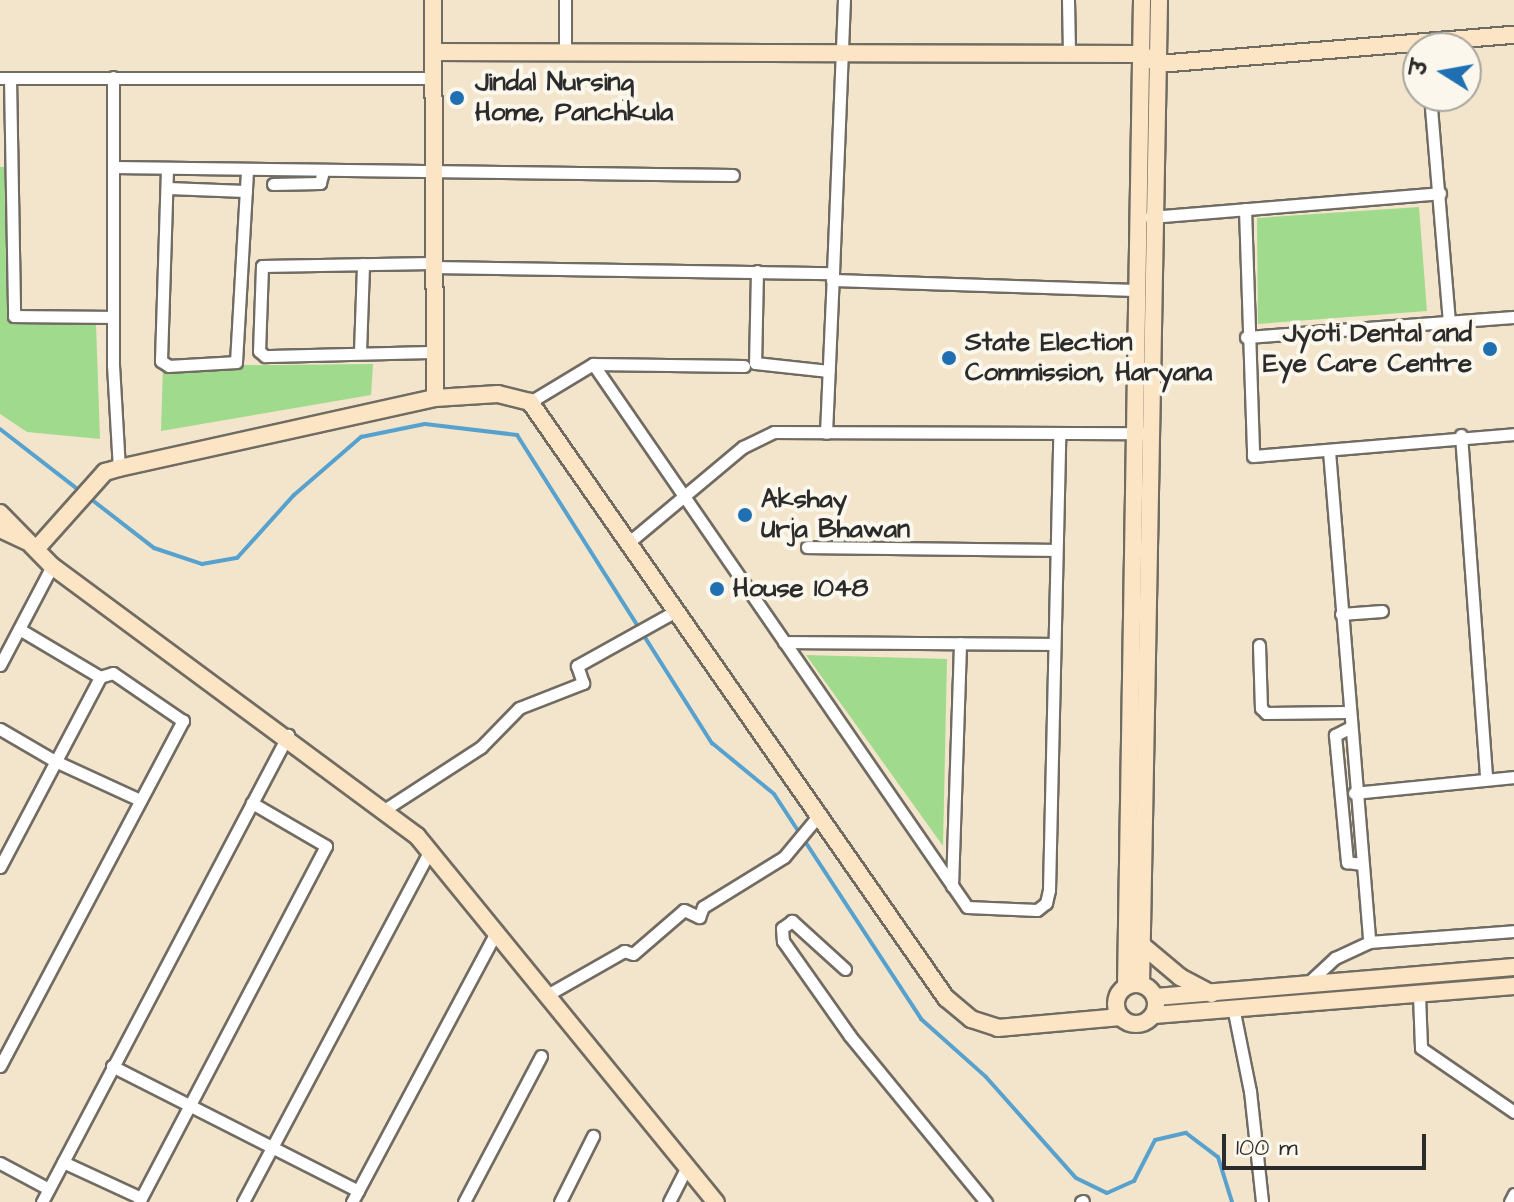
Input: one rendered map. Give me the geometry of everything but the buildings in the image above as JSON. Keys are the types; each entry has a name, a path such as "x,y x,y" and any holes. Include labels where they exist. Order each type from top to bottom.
{"street":[{"path":"433,0 435,398"},
{"path":"565,0 565,49"},
{"path":"826,433 844,0"},
{"path":"1068,0 1069,53"},
{"path":"1121,1017 1116,1000 1134,985 1142,945 1142,433 1137,290 1147,217 1142,0"},
{"path":"1134,985 1147,217 1158,64 1159,0"},
{"path":"1482,38 1514,35"},
{"path":"433,52 565,49 1141,54 1158,64 1402,46"},
{"path":"113,77 113,317 119,468"},
{"path":"113,317 14,316 5,78 433,78"},
{"path":"1432,112 1449,322"},
{"path":"113,167 733,175"},
{"path":"167,169 161,361 169,366 236,362 247,171"},
{"path":"273,184 320,183 323,171"},
{"path":"167,188 246,191"},
{"path":"1147,217 1440,193"},
{"path":"1245,209 1246,337 1253,456 1329,451 1461,435 1514,434"},
{"path":"434,352 261,354 260,269 363,264 757,271 1137,290"},
{"path":"360,352 363,264"},
{"path":"757,271 755,363 829,371"},
{"path":"1246,337 1514,317"},
{"path":"593,364 967,907 1037,910 1046,903 1059,433"},
{"path":"530,402 593,364 744,366"},
{"path":"38,547 97,481 119,468 435,398 498,394 530,402 946,998 971,1019 998,1028 1121,1017 1141,1024 1154,1015 1234,1012 1514,986"},
{"path":"628,543 743,447 774,432 1142,433"},
{"path":"1461,435 1486,778"},
{"path":"1329,451 1354,793 1369,942"},
{"path":"0,513 38,547 52,566 288,735 384,810 430,851 716,1202"},
{"path":"0,529 38,547"},
{"path":"807,547 1056,550"},
{"path":"0,665 52,566"},
{"path":"384,810 481,747 519,708 583,683 577,666 676,611"},
{"path":"1341,614 1382,611"},
{"path":"18,630 100,677"},
{"path":"784,642 1054,644"},
{"path":"952,887 960,643"},
{"path":"1259,645 1261,708 1266,713 1348,712"},
{"path":"0,867 100,677 113,673 183,721 0,1066"},
{"path":"1349,728 1335,735 1347,862 1362,864"},
{"path":"0,729 55,761 140,800"},
{"path":"42,1202 288,735"},
{"path":"1354,793 1514,777"},
{"path":"63,1162 140,1200 326,846 252,803"},
{"path":"547,995 624,951 633,954 684,910 699,917 703,907 784,857 818,816"},
{"path":"243,1202 430,851"},
{"path":"845,969 792,921 782,928 783,941 850,1036 986,1202"},
{"path":"1306,986 1335,958 1369,942 1514,931"},
{"path":"112,1066 272,1147 355,1196 496,932"},
{"path":"1142,945 1180,977 1212,994"},
{"path":"1134,985 1156,997 1514,967"},
{"path":"1419,995 1421,1048 1514,1112"},
{"path":"1154,1015 1156,997"},
{"path":"1234,1012 1250,1091 1262,1202"},
{"path":"464,1202 541,1056"},
{"path":"560,1202 593,1136"},
{"path":"0,1163 49,1189"},
{"path":"669,1202 687,1167"},
{"path":"1510,1202 1514,1194"}],"green space":[{"path":"0,167 5,167 8,323 96,324 100,439 27,432 0,414"},
{"path":"1419,207 1427,311 1258,324 1257,218"},
{"path":"373,364 371,395 161,431 163,366"},
{"path":"806,655 947,659 943,846"}],"waterway":[{"path":"87,496 154,548 202,564 237,558 294,495 361,437 425,424 517,435 712,743 774,794 921,1019 986,1077 1076,1178 1107,1193 1134,1181 1155,1140 1186,1133 1218,1157 1232,1202"},
{"path":"0,429 80,491"}],"place":[{"name":"Jindal Nursing Home, Panchkula","path":"457,98"},
{"name":"Jyoti Dental and Eye Care Centre","path":"1490,349"},
{"name":"State Election Commission, Haryana","path":"949,358"},
{"name":"Akshay Urja Bhawan","path":"745,515"},
{"name":"House 1048","path":"717,589"}]}
